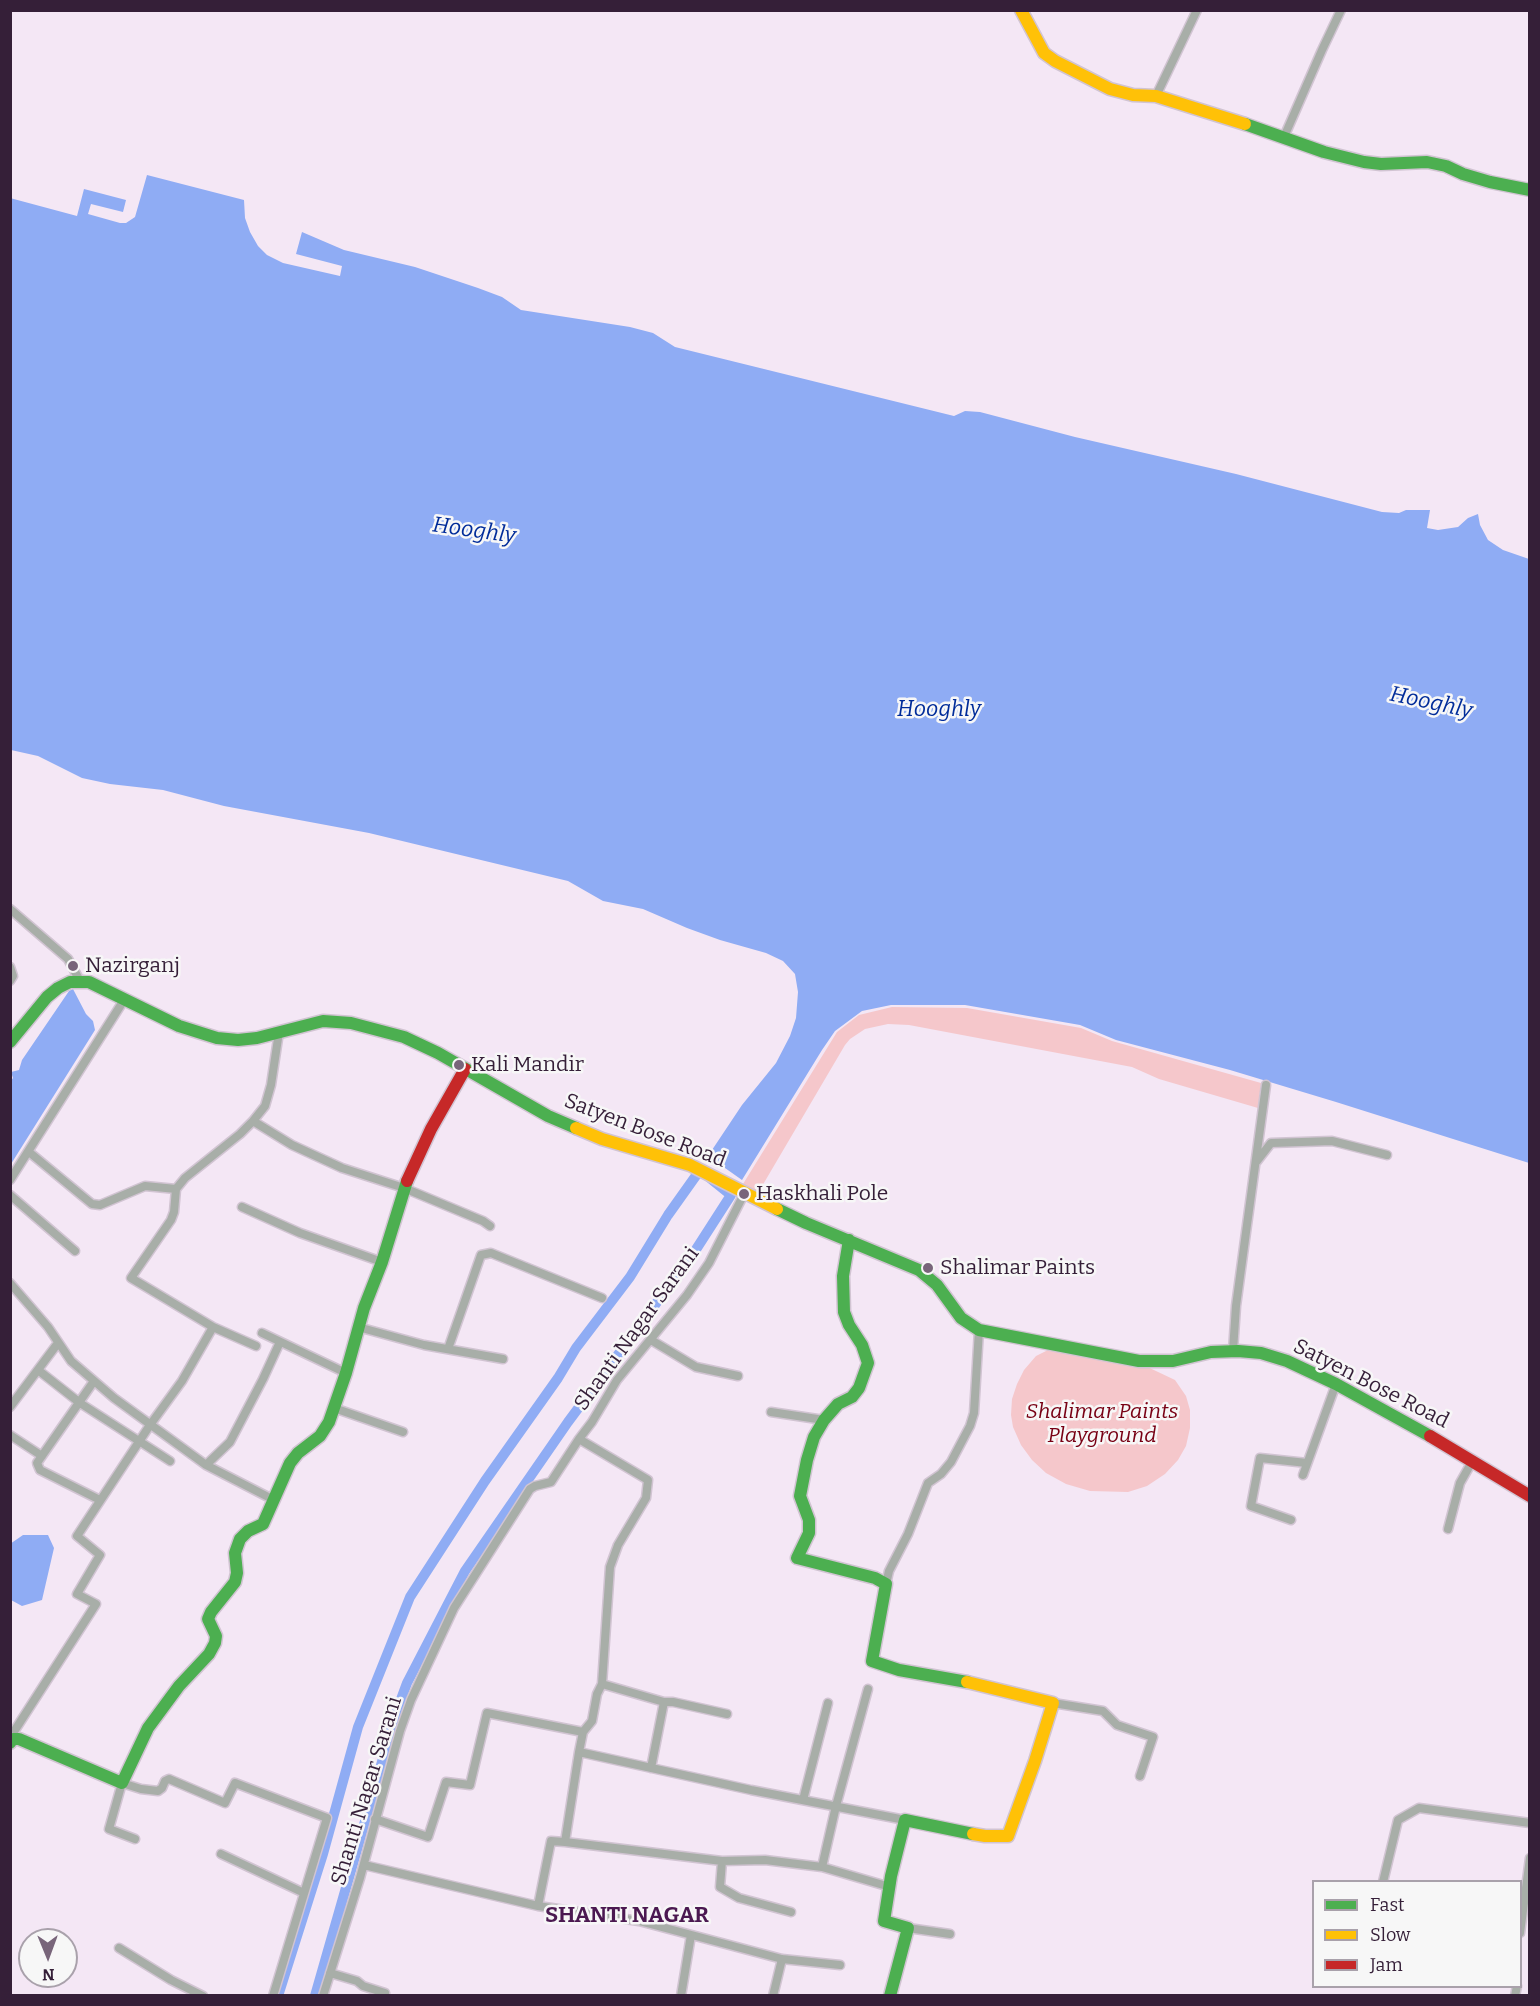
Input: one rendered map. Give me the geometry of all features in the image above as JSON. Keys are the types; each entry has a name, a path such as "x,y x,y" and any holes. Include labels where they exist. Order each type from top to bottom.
{"street":[{"path":"1021,10 1044,53 1110,89 1133,95 1156,96 1324,152 1364,162 1381,164 1427,162 1446,166 1472,177 1530,190"},
{"path":"1156,96 1197,10"},
{"path":"1284,137 1341,10"},
{"path":"10,909 68,959 80,981 70,982 47,997 15,1028 10,1042"},
{"path":"10,967 13,976 10,981"},
{"name":"Satyen Bose Road","path":"80,981 89,982 179,1026 217,1038 257,1038 314,1022 351,1023 404,1037 519,1101 572,1126 602,1139 690,1165 806,1223 894,1258 926,1275 937,1285 961,1318 979,1330 1148,1362 1173,1361 1211,1352 1261,1353 1287,1361 1336,1384 1473,1460 1530,1496"},
{"path":"10,1180 124,1000"},
{"path":"256,1346 213,1327 131,1278 171,1220 176,1189 185,1178 253,1121 265,1106 271,1085 279,1032"},
{"path":"135,1839 109,1829 122,1783 148,1728 179,1686 209,1654 215,1643 216,1636 208,1619 235,1582 237,1573 235,1553 240,1539 248,1531 263,1524 290,1462 320,1436 334,1408 404,1188 431,1129 465,1069"},
{"path":"1233,1351 1236,1306 1266,1085"},
{"path":"253,1121 292,1145 342,1168 404,1188 490,1226"},
{"path":"1255,1163 1271,1143 1332,1141 1387,1155"},
{"path":"29,1152 92,1204 100,1205 145,1186 176,1189"},
{"name":"Shanti Nagar Sarani","path":"323,1995 364,1865 400,1731 411,1700 454,1608 530,1490 535,1486 551,1482 592,1422 616,1380 687,1295 709,1263 741,1191"},
{"path":"10,1195 75,1251"},
{"path":"242,1207 300,1233 382,1262"},
{"path":"849,1240 843,1276 844,1312 849,1325 862,1345 868,1363 859,1388 852,1397 838,1404 824,1420 814,1437 800,1496 808,1520 809,1533 797,1558 874,1578 886,1584"},
{"path":"448,1349 479,1258 486,1253 602,1298"},
{"path":"10,1283 48,1328 71,1361 94,1381 206,1465 274,1500"},
{"path":"213,1327 182,1382 150,1425 78,1536 100,1556 77,1594 96,1604 13,1734 122,1783 141,1789 158,1791 169,1779 225,1803 236,1784 327,1818 273,1995"},
{"path":"358,1327 448,1349 503,1359"},
{"path":"979,1330 974,1413 970,1426 951,1462 941,1474 928,1483 908,1534 889,1571 872,1661 927,1676 974,1683 1053,1702 1103,1711 1117,1725 1153,1737 1140,1776"},
{"path":"262,1333 346,1373"},
{"path":"651,1340 696,1367 738,1376"},
{"path":"206,1465 230,1442 280,1342"},
{"path":"10,1407 58,1343"},
{"path":"38,1370 80,1402 170,1461"},
{"path":"94,1381 37,1463 40,1470 100,1500"},
{"path":"1303,1475 1336,1384"},
{"path":"334,1408 403,1432"},
{"path":"771,1412 824,1420"},
{"path":"10,1435 42,1456"},
{"path":"565,1842 583,1732 592,1721 597,1694 602,1684 610,1567 618,1545 646,1498 648,1480 579,1438"},
{"path":"1291,1520 1251,1506 1260,1458 1307,1463"},
{"path":"1448,1529 1460,1483 1473,1460"},
{"path":"602,1684 664,1702 727,1714"},
{"path":"822,1867 868,1689"},
{"path":"651,1768 664,1702"},
{"path":"579,1752 985,1836 1008,1836 1025,1792 1053,1702"},
{"path":"803,1800 828,1704"},
{"path":"375,1819 428,1837 446,1782 470,1785 487,1713 583,1732"},
{"path":"1383,1880 1398,1820 1419,1808 1530,1823"},
{"path":"905,1820 884,1921 908,1928 950,1934"},
{"path":"538,1906 551,1841 722,1861 765,1860 822,1867 890,1887"},
{"path":"221,1854 304,1893"},
{"path":"1522,1925 1530,1858"},
{"path":"722,1861 720,1887 739,1898 791,1912"},
{"path":"364,1865 538,1906 639,1922 782,1959 840,1965"},
{"path":"890,1995 908,1928"},
{"path":"681,1995 691,1935"},
{"path":"119,1948 171,1980 203,1995"},
{"path":"773,1995 782,1959"},
{"path":"330,1973 385,1993"}],"green space":[{"path":"892,1007 967,1008 1081,1028 1112,1041 1261,1083 1258,1108 1159,1079 1132,1067 909,1025 888,1024 865,1029 850,1039 758,1193 743,1184 837,1032 859,1015"},
{"name":"Shalimar Paints Playground","path":"1050,1349 1137,1362 1175,1380 1186,1396 1190,1410 1190,1428 1186,1446 1178,1460 1165,1474 1147,1486 1128,1492 1090,1491 1066,1484 1046,1473 1032,1460 1021,1445 1013,1427 1012,1399 1024,1370 1036,1356"}],"water":[{"name":"Hooghly","path":"147,175 244,200 245,218 258,246 267,255 283,263 340,276 342,266 296,254 302,232 344,250 415,267 478,288 502,297 521,310 630,327 653,333 675,347 954,416 965,411 980,412 1382,512 1430,510 1427,528 1438,530 1458,527 1468,518 1478,514 1480,525 1488,540 1503,550 1529,559 1529,1163 1230,1070 1116,1040 1080,1025 965,1005 891,1005 862,1011 835,1031 742,1180 708,1156 742,1105 776,1063 790,1036 796,1018 798,992 795,974 783,961 766,953 687,928 643,909 603,901 568,881 369,833 224,806 163,790 110,784 82,778 38,756 11,750 10,198 77,216 84,189 126,200 123,212 91,204 88,214 126,223 135,217"},
{"path":"73,989 86,1014 93,1021 95,1030 11,1164 10,1082 13,1078 11,1072 19,1070 22,1060 69,991"},
{"path":"23,1535 48,1535 54,1548 42,1600 22,1606 11,1600 10,1544"}],"waterway":[{"path":"278,1996 323,1854 358,1727 410,1597 485,1481 558,1378 576,1348 630,1277 668,1215 700,1170 731,1195 695,1251 568,1422 465,1571 407,1683 396,1713 315,1996"}],"traffic: fast":[{"path":"1245,124 1324,152 1364,162 1381,164 1427,162 1446,166 1490,182 1530,190"},
{"path":"10,1042 47,997 58,988 70,982 89,982 179,1026 217,1038 238,1040 257,1038 323,1021 351,1023 404,1037 438,1053 548,1116 576,1128"},
{"path":"10,1743 13,1739 19,1739 122,1783 148,1728 179,1686 209,1654 215,1643 216,1636 208,1619 235,1582 237,1573 235,1553 240,1539 248,1531 263,1524 290,1463 298,1453 320,1436 329,1422 346,1373 364,1308 382,1262 407,1181"},
{"path":"777,1209 919,1270 937,1285 961,1318 979,1330 1139,1361 1173,1361 1211,1352 1261,1353 1287,1361 1336,1384 1430,1436"},
{"path":"849,1240 843,1276 844,1312 849,1325 862,1345 868,1363 859,1388 852,1397 838,1404 824,1420 814,1437 800,1496 809,1520 809,1533 797,1558 875,1578 886,1584 872,1661 899,1670 967,1682"},
{"path":"890,1996 908,1928 884,1921 891,1876 905,1820 973,1834"}],"traffic: slow":[{"path":"1021,10 1044,53 1110,89 1133,95 1156,96 1245,124"},
{"path":"576,1128 602,1139 690,1165 777,1209"},
{"path":"967,1682 1053,1703 1008,1836 973,1834"}],"traffic: jam":[{"path":"407,1181 431,1129 465,1069"},
{"path":"1430,1436 1530,1496"}],"place":[{"name":"Nazirganj","path":"73,966"},
{"name":"Kali Mandir","path":"459,1065"},
{"name":"Haskhali Pole","path":"744,1194"},
{"name":"Shalimar Paints","path":"928,1268"}],"district":[{"name":"SHANTI NAGAR","path":"627,1916"}]}
